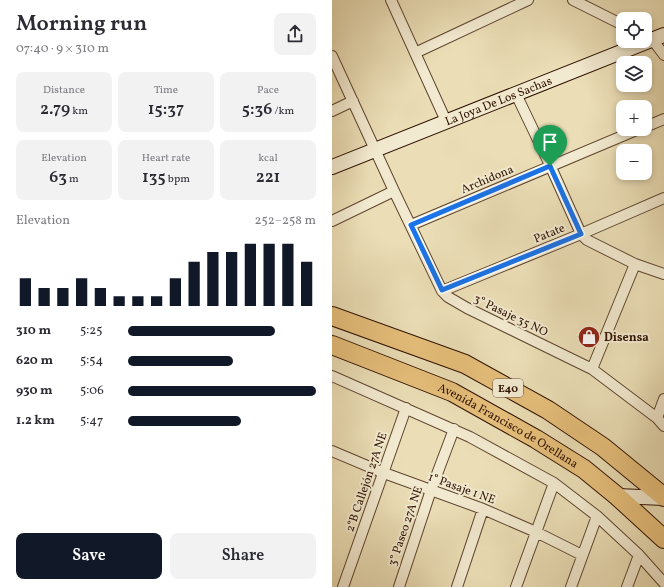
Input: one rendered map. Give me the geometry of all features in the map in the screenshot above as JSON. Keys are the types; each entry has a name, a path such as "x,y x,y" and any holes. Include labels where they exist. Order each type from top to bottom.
{"highway":[{"name":"E40","path":"332,316 465,364 548,410 603,447 664,498"},
{"name":"Avenida Francisco de Orellana","path":"332,345 452,392 536,439 584,469 617,496 664,539"}],"street":[{"path":"391,0 446,121"},
{"path":"415,53 528,0"},
{"path":"573,0 616,22"},
{"path":"654,37 664,55"},
{"name":"La Joya De Los Sachas","path":"332,167 654,37"},
{"name":"3° Pasaje 35 NO","path":"332,56 394,191 442,290 448,297 467,308 592,369 657,418 664,426"},
{"path":"516,94 581,234 587,240 635,264 664,274"},
{"path":"332,111 353,101"},
{"path":"652,124 664,119"},
{"name":"Archidona","path":"411,225 622,136"},
{"path":"332,221 394,191"},
{"name":"Patate","path":"442,290 581,234 664,198"},
{"path":"592,369 635,264"},
{"path":"332,376 454,429 554,483 597,516 639,555 664,582"},
{"path":"657,418 664,399"},
{"name":"2°B Callejón 27A NE","path":"343,587 406,408"},
{"name":"3° Paseo 27A NE","path":"399,587 431,490 454,429"},
{"name":"1° Pasaje 1 NE","path":"333,455 483,509 536,532 582,555"},
{"path":"516,587 554,483"},
{"path":"617,496 664,498"},
{"path":"457,587 483,509"},
{"path":"570,587 597,516"},
{"path":"627,587 639,555"}],"building":[{"name":"Disensa","path":"584,329 598,337 594,346 578,337"}],"place":[{"name":"Disensa","path":"589,337"}],"route":[{"path":"550,166 581,234 442,290 411,225 550,166"}]}
